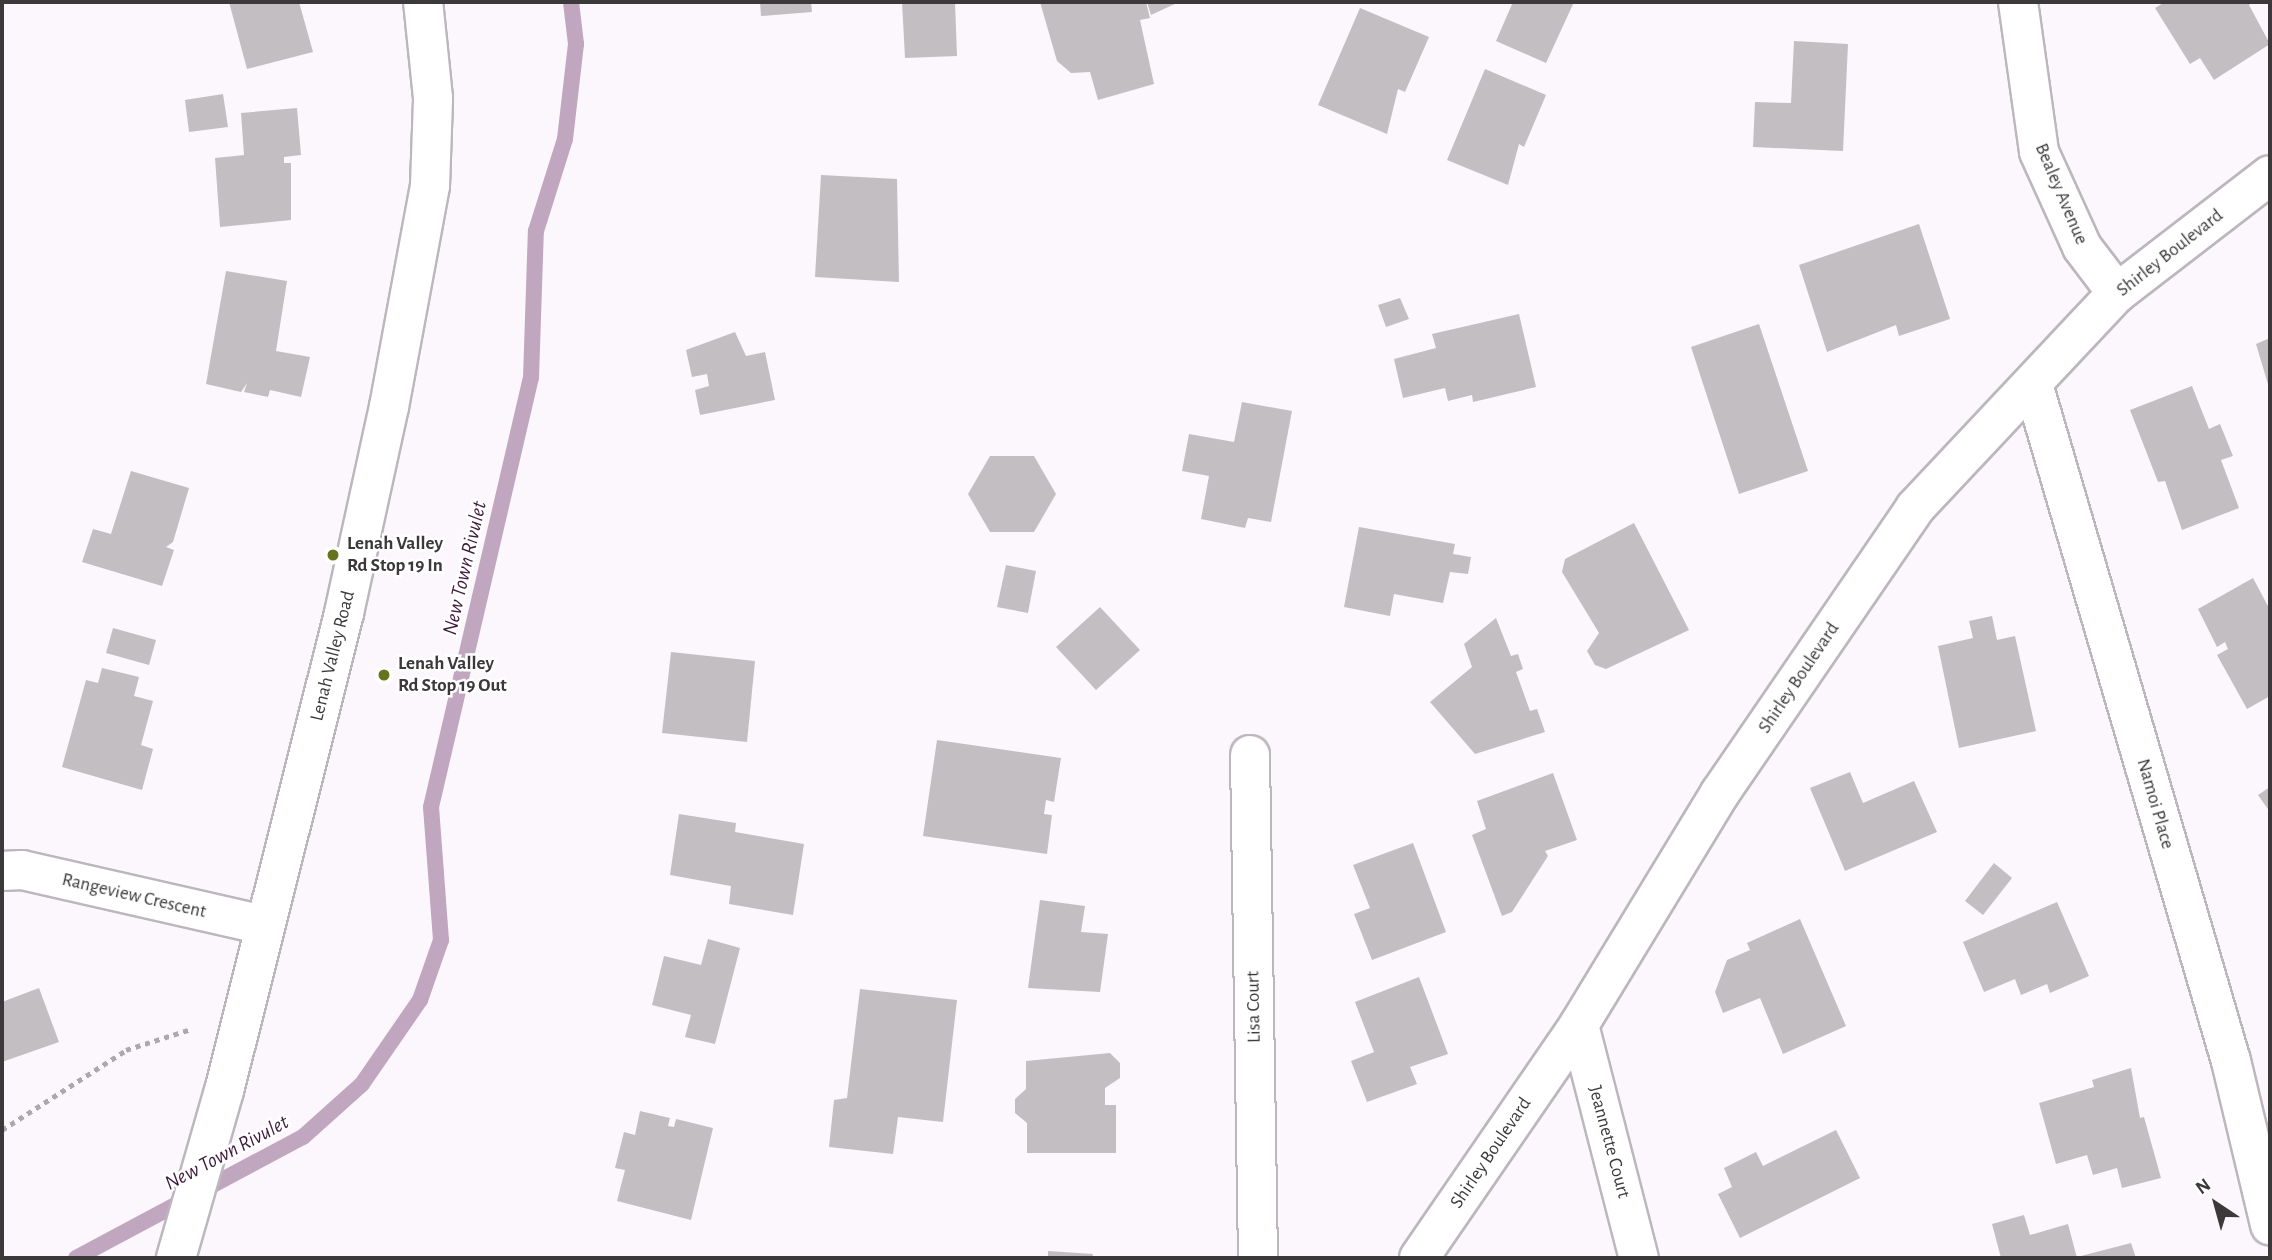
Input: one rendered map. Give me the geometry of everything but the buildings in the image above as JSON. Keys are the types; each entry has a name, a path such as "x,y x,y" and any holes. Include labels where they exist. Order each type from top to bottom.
{"street":[{"name":"Lenah Valley Road","path":"178,1252 224,1091 241,1012 344,613 430,186 433,98 423,2"},
{"name":"Bealey Avenue","path":"2018,2 2039,152 2082,247 2118,293"},
{"name":"Shirley Boulevard","path":"1419,1258 1579,1024 1720,793 1915,508 2118,293 2270,175"},
{"name":"Namoi Place","path":"2033,384 2231,1060 2270,1225"},
{"name":"Lisa Court","path":"1250,755 1258,1258"},
{"name":"Rangeview Crescent","path":"2,872 22,870 265,925"},
{"name":"Jeannette Court","path":"1579,1024 1639,1258"}],"path":[{"path":"2,1130 126,1051 241,1012"}],"waterway":[{"name":"New Town Rivulet","path":"76,1258 303,1137 362,1084 420,1000 441,940 431,807 531,378 536,231 565,139 576,44 571,2"}],"place":[{"name":"Lenah Valley Rd Stop 19 In","path":"333,555"},
{"name":"Lenah Valley Rd Stop 19 Out","path":"384,675"}]}
